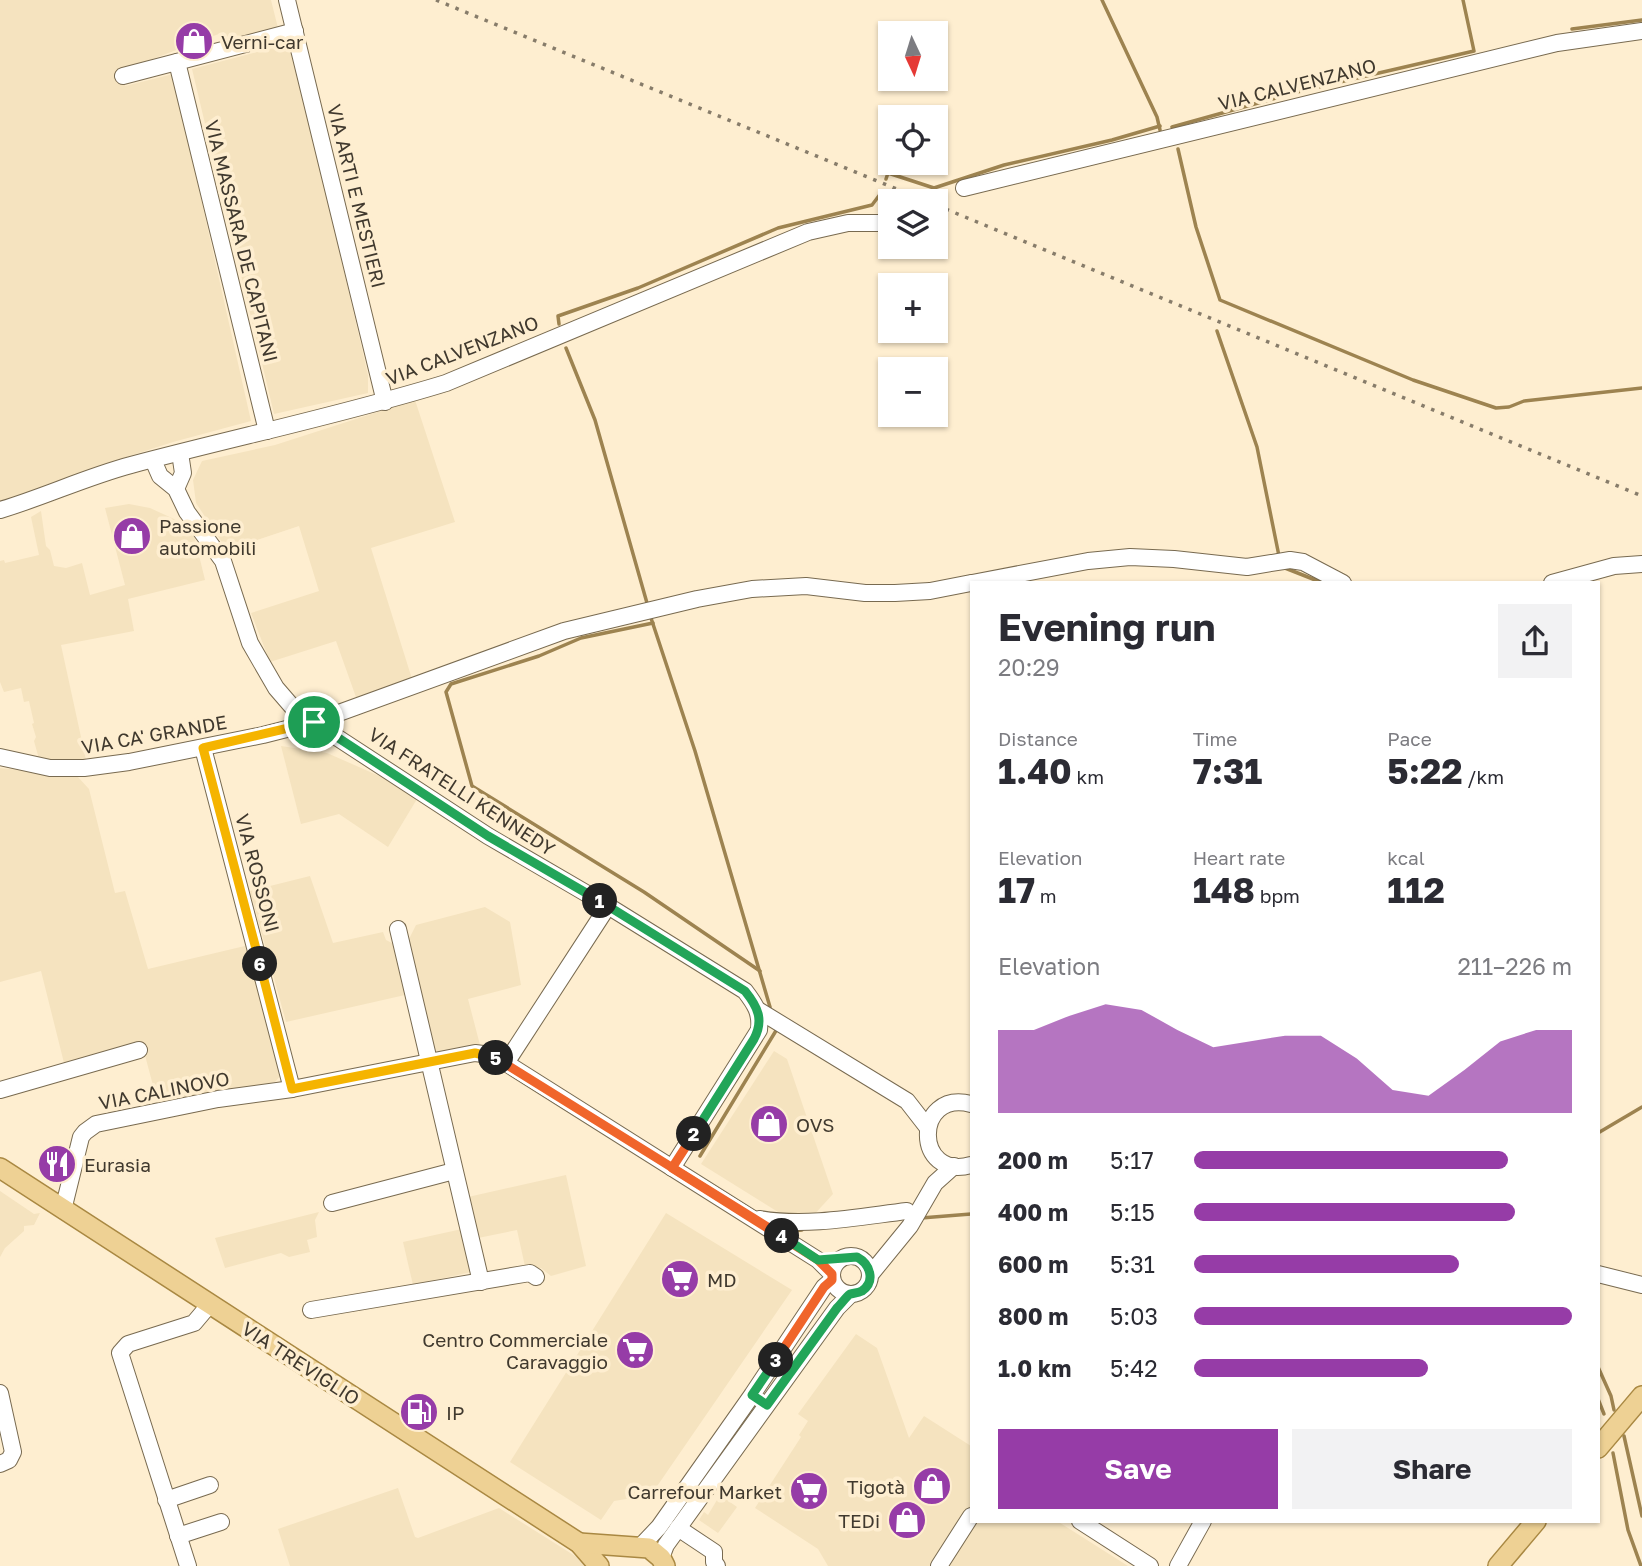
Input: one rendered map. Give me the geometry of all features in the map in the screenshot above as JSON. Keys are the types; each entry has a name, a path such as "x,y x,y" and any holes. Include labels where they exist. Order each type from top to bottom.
{"main road":[{"name":"VIA TREVIGLIO","path":"0,1168 579,1543"},
{"path":"1600,1446 1642,1396"},
{"path":"1498,1566 1534,1523"},
{"path":"579,1543 649,1548 663,1562"},
{"path":"579,1543 599,1566"},
{"path":"610,1566 617,1554 637,1546"}],"street":[{"name":"VIA ARTI E MESTIERI","path":"287,0 385,402"},
{"path":"122,76 295,31"},
{"name":"VIA CALVENZANO","path":"964,188 1557,43 1642,31"},
{"name":"VIA MASSARA DE CAPITANI","path":"177,62 267,431"},
{"name":"VIA CALVENZANO","path":"0,510 36,500 82,480 385,402 446,383 808,232 848,223 878,223"},
{"path":"176,489 183,473 180,453"},
{"name":"VIA FRATELLI KENNEDY","path":"153,460 160,476 176,489 187,512 223,561 250,643 276,688 295,710 488,836 745,991 758,1010 907,1101"},
{"name":"VIA CA' GRANDE","path":"983,581 1088,561 1130,557 1174,558 1247,566 1290,559 1303,562 1339,581"},
{"path":"1559,581 1614,566 1642,564"},
{"name":"VIA CA' GRANDE","path":"0,757 50,768 83,768 203,748 314,722 564,631 697,599 779,586 885,593 930,591 970,583"},
{"name":"VIA ROSSONI","path":"203,748 292,1089"},
{"path":"506,1063 608,906"},
{"path":"398,929 481,1282"},
{"path":"672,1168 759,1030 758,1010"},
{"path":"0,1090 139,1050"},
{"name":"VIA CALINOVO","path":"63,1210 81,1137 96,1124 218,1099 292,1089 475,1053 491,1055 506,1063 835,1271"},
{"path":"907,1101 943,1107"},
{"path":"907,1101 928,1128"},
{"path":"970,1104 959,1102 943,1107 933,1115 928,1128 930,1147 938,1158 954,1166 970,1165"},
{"path":"935,1183 938,1158"},
{"path":"867,1268 896,1247 935,1183 954,1166"},
{"path":"332,1203 454,1171"},
{"path":"753,1218 784,1223 812,1222 907,1211"},
{"path":"637,1546 659,1527 835,1271 851,1256 867,1268"},
{"path":"835,1271 841,1292 850,1294 866,1288 867,1268"},
{"path":"311,1310 530,1273 536,1277"},
{"path":"1600,1274 1642,1285"},
{"path":"663,1562 666,1545 837,1308 850,1294"},
{"path":"188,1566 120,1353 122,1347 128,1343 194,1323 210,1304"},
{"path":"0,1393 13,1452 9,1460 0,1464"},
{"path":"752,1395 767,1405"},
{"path":"166,1500 210,1485"},
{"path":"939,1566 970,1518"},
{"path":"178,1536 221,1522"},
{"path":"1083,1523 1150,1566"},
{"path":"1178,1566 1202,1523"},
{"path":"678,1528 714,1552 714,1562 718,1566"}],"shaded area":[{"path":"0,0 271,0 278,28 227,41 224,32 121,71 125,86 173,74 251,421 117,460 0,503"},
{"path":"288,46 293,50 368,375 368,393 274,414 192,69"},
{"path":"415,400 455,522 371,548 412,679 357,700 336,641 270,662 251,613 319,591 299,526 227,550 196,503 193,480 202,461 275,445"},
{"path":"129,504 150,508 186,528 195,539 205,580 128,599 134,631 61,645 86,760 39,759 29,701 24,702 21,688 4,692 0,682 0,561 4,560 5,563 39,555 31,517 41,511 46,546 50,550 54,566 66,568 82,563 90,595 125,585 105,508"},
{"path":"281,746 327,753 384,778 417,799 388,847 339,814 301,824"},
{"path":"0,768 77,776 89,789 115,893 125,891 148,969 249,945 281,1075 275,1082 159,1108 142,1044 65,1067 41,971 0,982"},
{"path":"310,876 333,943 383,932 386,940 394,944 405,995 286,1022 250,891"},
{"path":"485,907 510,922 521,985 468,999 480,1045 433,1052 408,941 416,925"},
{"path":"774,1051 787,1059 833,1194 812,1217 786,1217 701,1164"},
{"path":"566,1175 586,1266 551,1276 541,1268 526,1271 517,1230 478,1238 468,1197"},
{"path":"0,1191 34,1214 40,1213 34,1225 24,1226 24,1231 5,1248 0,1257"},
{"path":"319,1212 315,1220 317,1237 307,1240 310,1252 289,1257 281,1253 225,1268 215,1238"},
{"path":"666,1213 792,1290 651,1495 614,1501 601,1520 510,1462"},
{"path":"462,1229 471,1272 413,1285 403,1242"},
{"path":"856,1334 877,1348 909,1438 924,1416 970,1445 970,1523 1060,1523 1128,1566 828,1566 818,1549 755,1508 801,1437 799,1435 808,1421 798,1414"},
{"path":"398,1488 415,1537 499,1508 591,1566 290,1566 278,1529"},
{"path":"720,1495 737,1507 718,1533 699,1520 704,1512 708,1515"}],"waterway":[{"path":"1102,0 1157,117 1160,130"},
{"path":"1173,129 1172,127 1301,91 1474,51 1463,0"},
{"path":"1572,29 1642,20"},
{"path":"886,179 888,173 934,188 1004,165 1160,126"},
{"path":"1178,149 1196,227 1220,300 1413,380 1496,408 1509,407 1524,401 1642,388"},
{"path":"559,324 558,316 638,288 778,228 872,205 878,197"},
{"path":"1217,331 1257,447 1279,556"},
{"path":"566,348 595,420 647,603"},
{"path":"1285,568 1318,581"},
{"path":"650,615 695,751 770,1007"},
{"path":"653,623 581,638 539,656 451,684 446,692 472,786 644,892 760,971"},
{"path":"700,1156 777,1029"},
{"path":"1600,1132 1642,1107"},
{"path":"921,1218 970,1214"},
{"path":"793,1231 802,1230"},
{"path":"1600,1371 1614,1410"},
{"path":"1600,1404 1604,1414"},
{"path":"1624,1436 1642,1516"},
{"path":"1613,1453 1628,1530 1641,1566"}],"railway":[{"path":"436,0 897,189"},
{"path":"948,210 1642,496"}],"place":[{"name":"Verni-car","path":"194,41"},
{"name":"Passione automobili","path":"132,536"},
{"name":"OVS","path":"769,1124"},
{"name":"Eurasia","path":"57,1164"},
{"name":"MD","path":"680,1279"},
{"name":"Centro Commerciale Caravaggio","path":"635,1350"},
{"name":"IP","path":"419,1412"},
{"name":"Tigotà","path":"932,1486"},
{"name":"Carrefour Market","path":"809,1491"},
{"name":"TEDi","path":"907,1520"}],"route":[{"path":"314,722 203,748 292,1089 475,1053 491,1055 818,1260 840,1260 851,1256 861,1259 870,1274 866,1288 857,1294 850,1294 837,1308 767,1405 752,1395 824,1287 832,1280 832,1274 818,1260 739,1209 672,1168 759,1030 758,1010 752,1000 745,991 488,836 314,722"}]}
